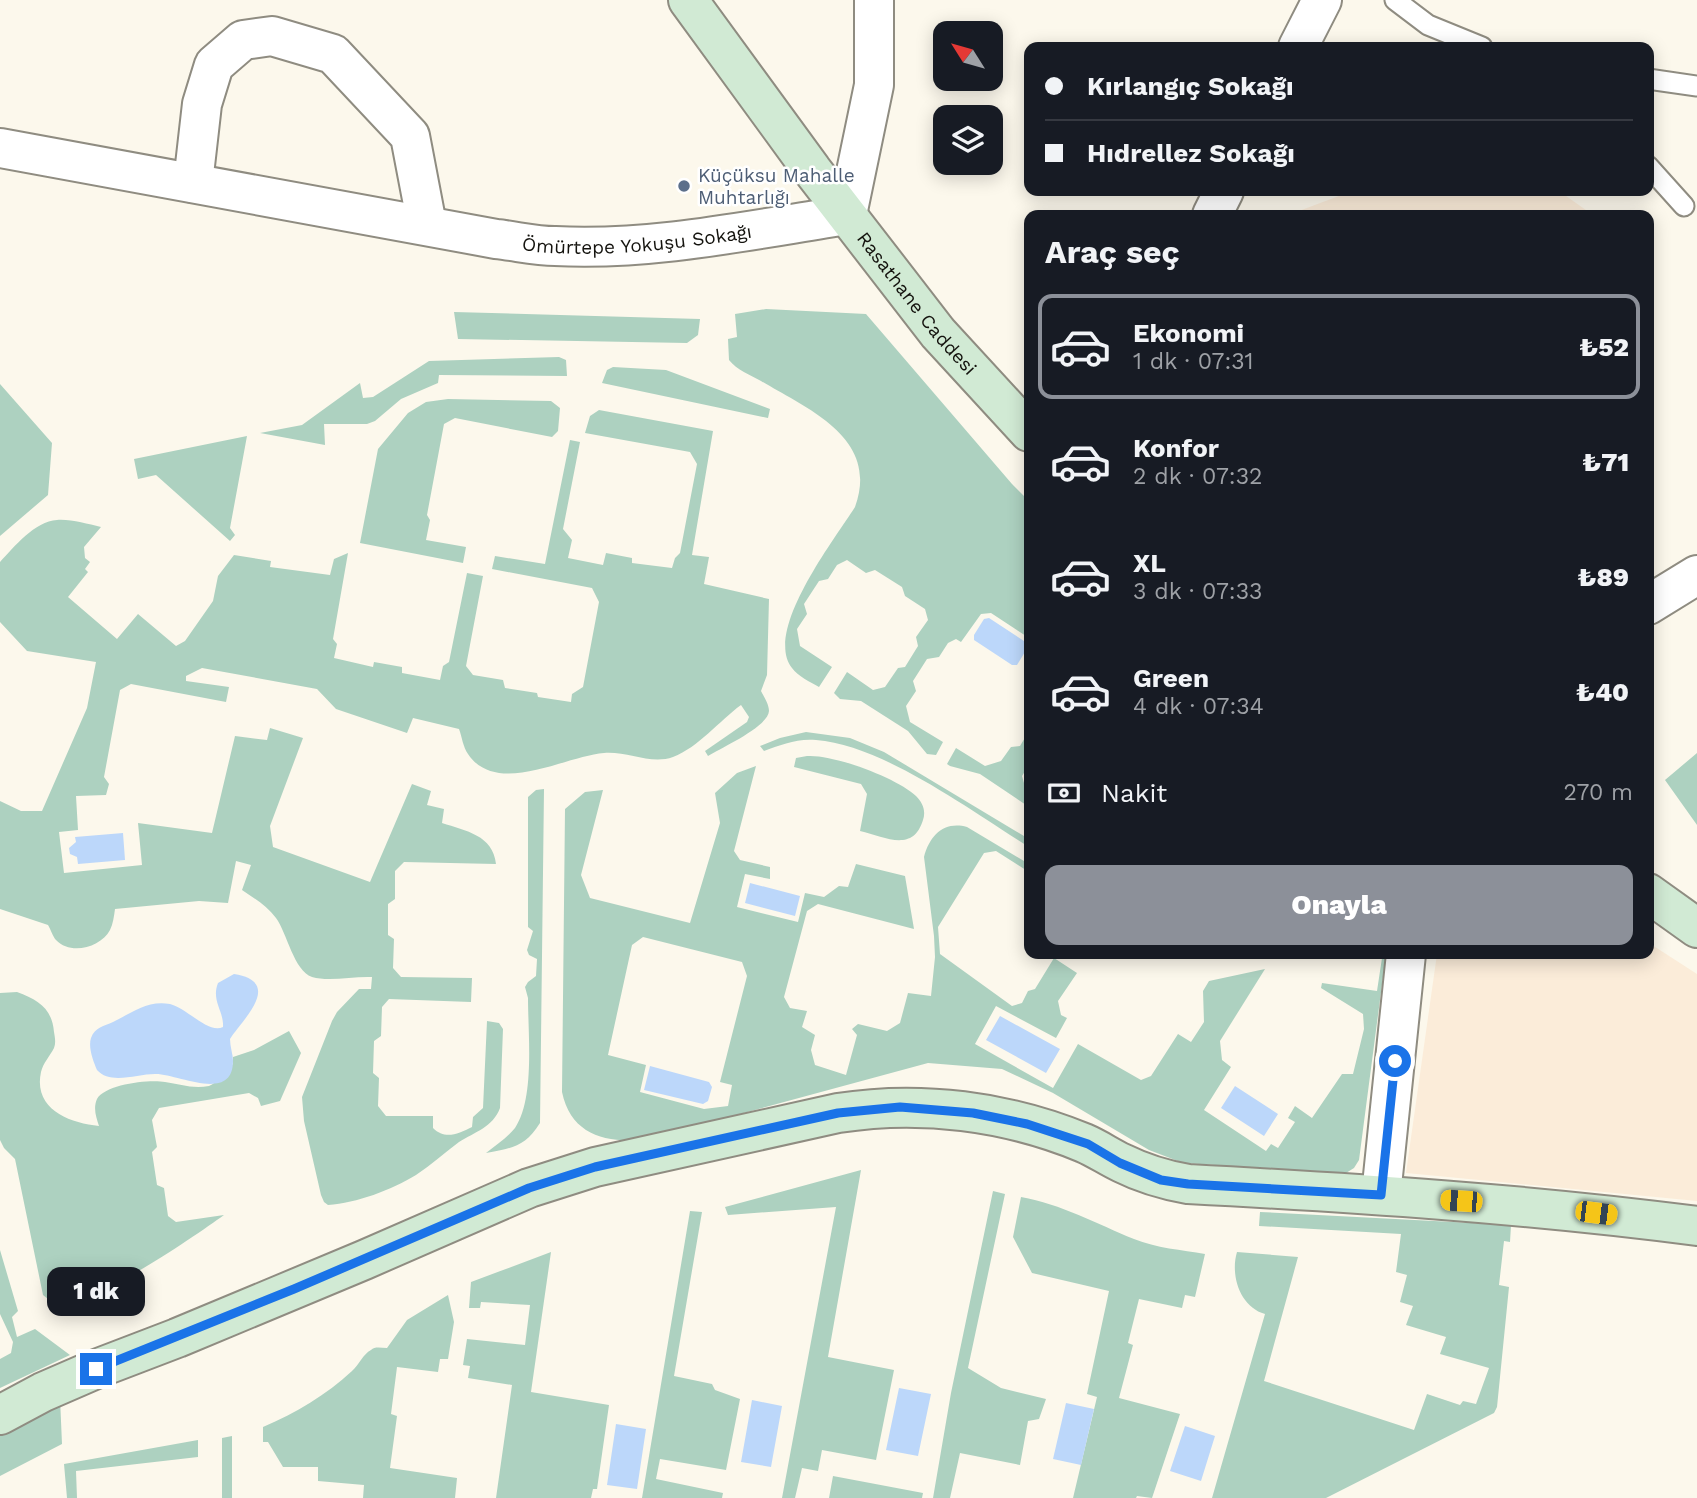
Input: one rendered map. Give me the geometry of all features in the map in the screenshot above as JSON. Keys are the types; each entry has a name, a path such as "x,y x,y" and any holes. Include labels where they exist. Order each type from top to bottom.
{"street":[{"name":"Rasathane Caddesi","path":"688,0 938,333 1024,427"},
{"path":"847,215 874,85 874,0"},
{"path":"1301,42 1322,0"},
{"path":"193,183 202,104 214,65 243,40 272,36 333,54 410,136 427,226"},
{"name":"Ömürtepe Yokuşu Sokağı","path":"0,148 427,226 552,246 600,247 713,236 847,215"},
{"path":"1654,601 1697,576"},
{"path":"1654,897 1697,928"},
{"path":"1381,1195 1405,959"},
{"path":"0,1415 43,1392 96,1369 294,1289 529,1188 595,1167 838,1113 900,1107 973,1113 1027,1124 1066,1136 1161,1180 1188,1184 1381,1195 1573,1211 1697,1226"}],"lane":[{"path":"1395,0 1428,25 1470,42"},
{"path":"1654,80 1697,86"},
{"path":"1654,173 1684,206"}],"shaded area":[{"path":"1339,196 1566,196 1586,210 1302,210"},
{"path":"1654,946 1697,974 1697,1201 1406,1173 1436,959 1654,959"}],"green space":[{"path":"766,309 866,314 1024,496 1024,635 991,613 981,614 961,642 956,639 948,643 939,657 927,659 913,681 916,691 906,706 910,722 943,742 936,755 927,754 908,731 861,701 840,699 834,693 847,672 873,690 885,687 898,668 905,667 918,646 916,637 928,620 925,609 905,596 902,587 875,570 866,573 847,560 837,565 828,579 819,581 804,604 807,614 797,629 800,646 832,667 819,687 792,668 786,652 787,632 794,609 819,562 855,507 860,483 858,462 849,444 818,415 729,360 728,339 737,337 735,314"},
{"path":"454,312 700,319 698,335 687,343 458,339"},
{"path":"559,357 566,360 567,376 439,375 438,383 401,399 375,421 367,424 324,424 325,445 260,433 302,425 360,383 363,398 373,397 429,361"},
{"path":"613,367 666,370 770,409 768,418 602,383 607,370"},
{"path":"0,384 52,443 48,495 0,536"},
{"path":"448,399 551,401 560,408 558,431 552,437 455,418 444,424 427,515 430,520 426,540 466,547 463,563 360,543 378,449 408,413 426,402"},
{"path":"599,410 713,431 692,555 709,557 704,584 769,599 767,675 761,691 769,711 761,724 708,756 705,751 747,722 749,717 741,705 700,740 673,757 648,759 604,753 532,771 496,772 481,766 468,754 459,729 413,718 407,733 336,709 317,689 202,668 186,676 186,681 229,687 226,702 131,684 120,690 104,777 109,784 106,795 76,796 78,830 59,832 64,873 142,865 138,823 212,833 235,736 267,740 270,728 303,738 270,826 273,847 370,882 412,784 431,791 427,805 444,809 442,823 469,832 490,846 496,864 404,862 395,871 395,899 388,904 388,935 394,939 393,968 401,977 472,978 471,1002 389,999 382,1007 381,1036 374,1041 373,1073 379,1078 378,1106 386,1116 433,1116 433,1128 438,1132 452,1135 462,1132 472,1127 473,1117 483,1108 487,1021 499,1023 503,1029 500,1108 497,1115 406,1181 362,1199 328,1205 321,1195 304,1121 302,1097 337,1012 359,989 371,989 372,977 326,979 312,977 306,973 296,960 276,918 242,890 251,865 236,861 228,903 199,901 115,909 112,925 106,936 85,947 70,948 62,945 55,939 48,925 0,909 0,801 21,811 42,811 87,708 96,662 27,651 0,622 0,562 33,530 49,521 68,520 101,527 84,547 85,558 90,562 85,569 88,572 68,597 117,639 138,614 176,646 185,641 213,601 218,576 234,555 271,561 270,567 330,575 334,559 348,553 333,639 337,644 334,658 373,667 374,662 402,667 402,673 440,680 443,666 449,662 467,573 483,576 466,666 473,675 503,680 505,688 571,702 572,694 583,687 599,602 592,588 492,569 495,556 545,564 570,440 580,442 563,529 572,540 568,558 603,565 606,553 632,558 632,563 672,568 680,553 697,464 690,452 585,433 590,416"},
{"path":"247,436 230,528 235,535 230,541 156,475 138,479 134,459"},
{"path":"806,732 850,738 884,752 1024,836 1024,844 926,782 869,754 816,740 796,741 764,751 760,746"},
{"path":"1024,739 1024,804 980,774 947,764 956,748 985,766 1001,761 1011,747 1020,746"},
{"path":"1697,753 1697,825 1665,780"},
{"path":"807,756 848,763 907,789 923,807 924,817 918,830 905,840 888,839 860,831 867,794 861,784 794,767 796,758"},
{"path":"756,766 734,851 740,860 770,867 770,879 745,874 737,907 798,922 805,893 824,897 839,886 848,887 856,864 905,876 914,929 818,904 807,911 784,997 790,1008 807,1011 802,1027 815,1035 811,1050 815,1065 846,1075 857,1035 852,1029 858,1024 887,1031 900,1023 908,993 931,996 934,936 924,857 934,836 951,826 967,827 1024,861 1024,869 996,851 984,853 938,927 940,954 1012,1006 1022,1003 1028,991 1035,989 1053,959 1077,973 1058,1001 1061,1015 1067,1018 1056,1038 996,1006 975,1044 1053,1088 1078,1044 1141,1080 1151,1076 1178,1034 1191,1042 1204,1022 1203,991 1209,981 1265,969 1220,1041 1222,1060 1231,1067 1204,1110 1266,1151 1271,1144 1278,1148 1295,1122 1288,1118 1295,1106 1312,1118 1342,1074 1353,1074 1364,1029 1363,1014 1321,988 1322,983 1377,991 1382,959 1385,959 1359,1160 1354,1168 1346,1173 1183,1163 1149,1150 1053,1093 1002,1069 928,1063 648,1139 619,1140 593,1134 574,1119 562,1092 565,809 585,792 603,790 581,875 590,898 690,923 720,823 715,793 737,773","holes":["643,937 742,962 747,976 720,1082 732,1085 728,1106 704,1109 640,1092 646,1065 608,1055 632,945"]},
{"path":"544,789 540,1123 523,1142 486,1153 515,1128 521,1115 528,1083 528,998 525,987 536,976 537,959 529,955 527,950 533,931 528,927 528,797 536,790"},
{"path":"17,992 43,1006 53,1024 55,1044 41,1072 42,1096 56,1112 76,1122 99,1126 95,1109 97,1099 118,1086 158,1081 192,1087 209,1086 233,1064 233,1057 254,1050 289,1031 301,1053 280,1101 261,1106 258,1098 249,1093 159,1108 152,1120 157,1147 152,1152 157,1185 164,1188 168,1216 176,1222 224,1215 140,1270 91,1295 70,1302 53,1303 43,1295 15,1159 0,1140 0,993"},
{"path":"861,1170 828,1357 894,1370 876,1460 822,1450 818,1471 802,1468 795,1498 782,1498 836,1207 728,1215 725,1207"},
{"path":"993,1191 1005,1194 968,1368 1001,1388 1046,1399 1039,1419 1028,1421 1020,1465 960,1453 950,1498 933,1498 951,1393"},
{"path":"1021,1197 1065,1209 1142,1242 1205,1254 1195,1297 1185,1295 1182,1308 1139,1299 1128,1343 1133,1345 1119,1398 1180,1414 1152,1498 1073,1498 1097,1397 1087,1394 1109,1291 1032,1273 1013,1237"},
{"path":"690,1211 702,1212 674,1376 712,1384 715,1390 740,1399 726,1470 660,1459 656,1479 723,1493 722,1498 642,1498"},
{"path":"1260,1212 1511,1225 1510,1242 1504,1241 1499,1285 1509,1287 1497,1407 1494,1413 1326,1498 1212,1498 1265,1314 1249,1305 1239,1289 1235,1270 1237,1252 1298,1257 1264,1381 1414,1430 1427,1394 1460,1405 1463,1401 1476,1404 1489,1368 1440,1354 1446,1337 1406,1325 1413,1306 1400,1302 1407,1275 1396,1272 1401,1234 1259,1226"},
{"path":"0,1250 18,1311 12,1317 17,1337 35,1329 70,1355 0,1388 0,1359 11,1353 13,1342 0,1314"},
{"path":"551,1252 531,1392 609,1405 597,1489 593,1489 591,1498 496,1498 512,1385 468,1378 470,1366 463,1365 467,1339 525,1345 530,1305 481,1302 480,1308 469,1308 471,1282"},
{"path":"448,1295 454,1322 448,1359 440,1359 438,1372 397,1367 391,1414 397,1416 390,1468 457,1478 455,1498 363,1498 364,1485 318,1481 318,1467 283,1467 268,1442 263,1442 263,1427 321,1396 352,1371 368,1352 376,1348 387,1348 407,1320"},
{"path":"60,1398 62,1444 0,1476 0,1429"},
{"path":"232,1436 232,1498 222,1498 222,1438"},
{"path":"198,1440 198,1457 76,1471 77,1498 67,1498 64,1464"},
{"path":"833,1476 923,1493 922,1498 829,1498"}],"water":[{"path":"989,618 1024,641 1024,654 1017,665 1012,665 974,640 974,635 984,619"},
{"path":"123,833 125,860 78,864 77,857 70,854 69,848 76,842 75,837"},
{"path":"750,883 800,896 795,916 745,903"},
{"path":"234,974 249,978 256,985 258,993 250,1013 230,1039 233,1061 231,1074 224,1081 202,1083 155,1074 116,1078 97,1070 90,1046 95,1031 140,1008 154,1004 170,1004 204,1024 223,1027 216,989 218,983"},
{"path":"1000,1016 1060,1049 1046,1073 986,1040"},
{"path":"650,1066 709,1082 712,1087 708,1101 703,1104 644,1090"},
{"path":"1235,1086 1278,1114 1264,1136 1221,1108"},
{"path":"899,1388 931,1394 918,1456 886,1450"},
{"path":"752,1400 782,1406 771,1467 741,1462"},
{"path":"1066,1403 1094,1409 1081,1465 1053,1459"},
{"path":"616,1424 646,1429 637,1489 607,1485"},
{"path":"1185,1426 1215,1436 1201,1481 1170,1471"}],"place":[{"name":"Küçüksu Mahalle Muhtarlığı","path":"684,186"}],"route":[{"path":"96,1369 365,1260 529,1188 564,1176 838,1113 871,1108 933,1108 1027,1124 1088,1144 1120,1163 1161,1180 1188,1184 1381,1195 1395,1061"}]}
